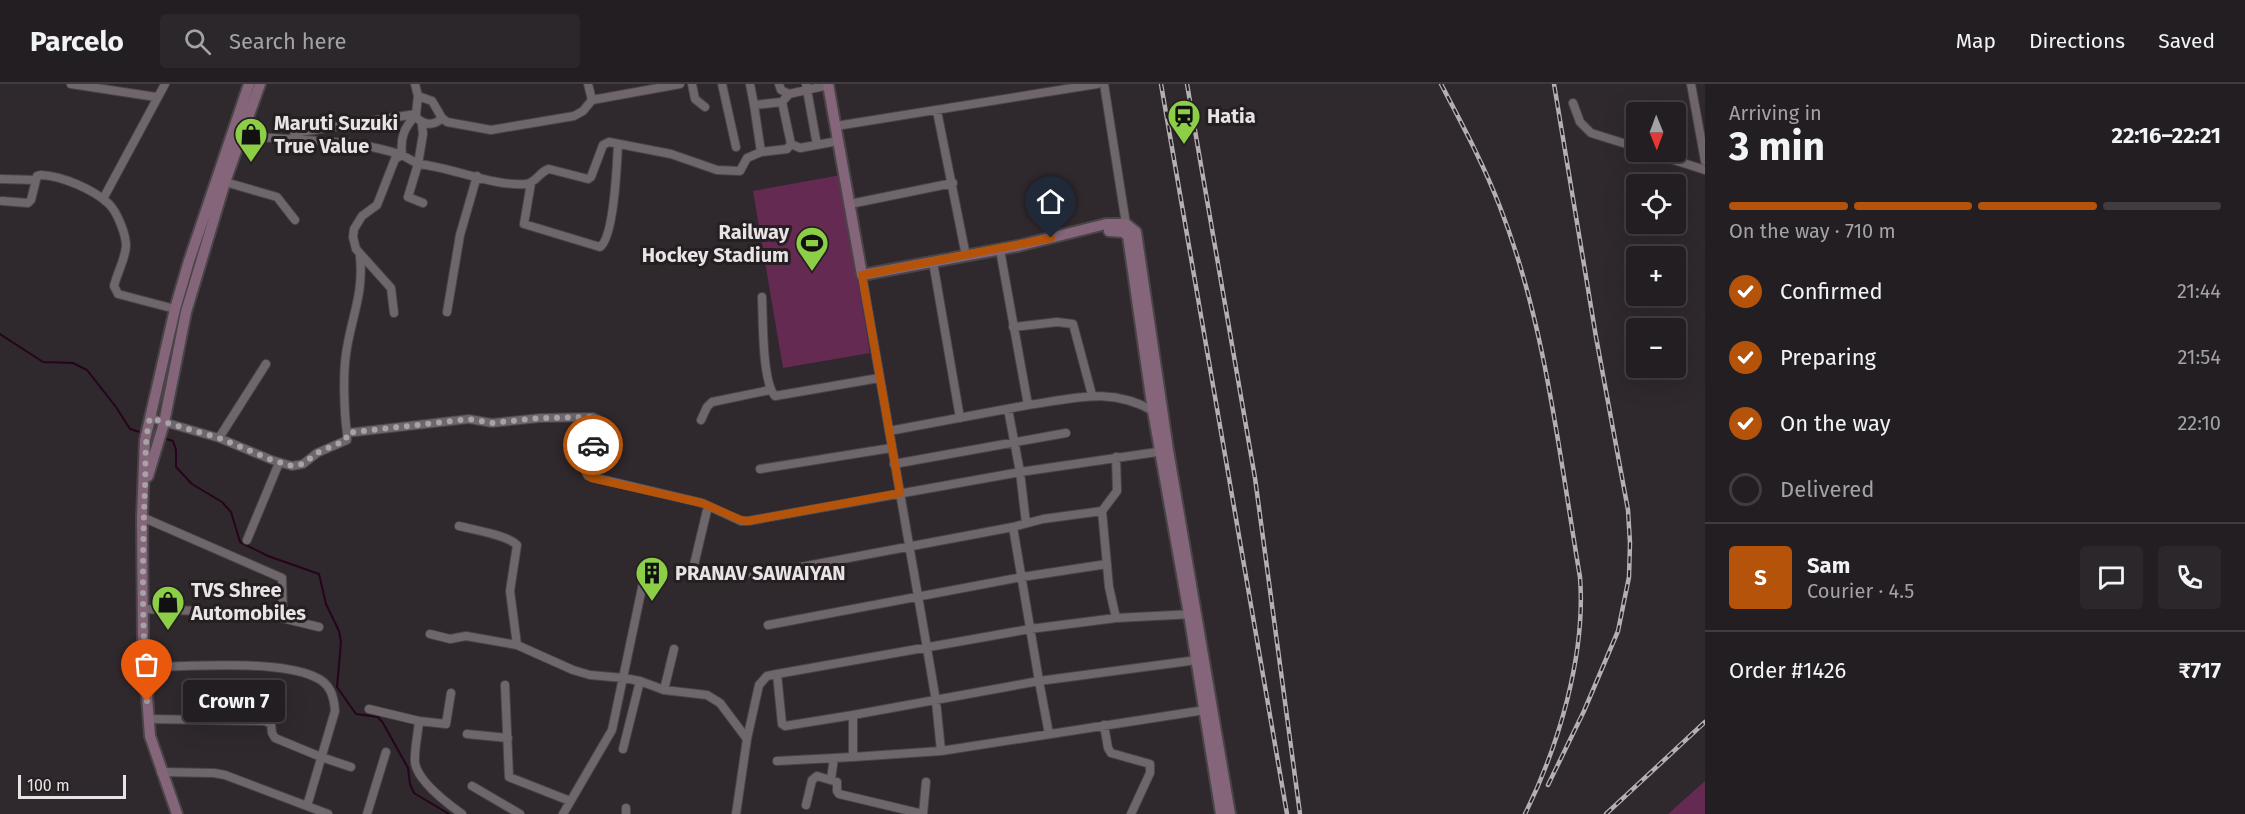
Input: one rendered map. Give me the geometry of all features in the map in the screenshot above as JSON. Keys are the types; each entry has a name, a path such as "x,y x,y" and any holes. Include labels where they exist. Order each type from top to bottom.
{"street":[{"path":"71,84 156,98"},
{"path":"103,199 165,84"},
{"path":"177,814 150,736 148,719 142,609 145,440 175,309 206,204 249,84"},
{"path":"145,488 163,426 186,312 240,135 260,84"},
{"path":"402,155 400,142 404,130 415,115 418,96 415,84"},
{"path":"588,84 592,100"},
{"path":"418,96 432,101 447,122 490,130 574,116 583,111 592,100 657,86 680,84"},
{"path":"692,84 695,99 705,107"},
{"path":"722,84 736,147"},
{"path":"750,84 761,152"},
{"path":"779,84 781,90 789,94"},
{"path":"836,126 1097,84"},
{"path":"1104,84 1126,224"},
{"path":"1691,84 1705,161"},
{"path":"754,105 782,102 789,94 807,87 828,86 910,545 936,701 941,751"},
{"path":"807,87 818,145"},
{"path":"618,144 611,218 604,243 600,247 524,224 531,183 544,170 591,177 603,145 609,142 671,154 723,171 740,171 747,158 761,152 787,149 790,144 782,102"},
{"path":"1573,103 1580,122 1590,133 1626,144"},
{"path":"937,111 966,256"},
{"path":"415,115 420,122 426,124"},
{"path":"294,133 415,115"},
{"path":"423,203 408,197 418,164 423,134 422,125 439,121 442,118"},
{"path":"240,135 349,142 380,147 418,164 504,183 531,183"},
{"path":"790,144 800,148 838,141"},
{"path":"394,313 391,288 360,255 353,243 354,230 362,216 377,205 392,164 402,155"},
{"path":"1680,162 1705,170"},
{"path":"2,201 28,203 31,200 37,176 46,175 80,187 103,199 111,206 125,240 125,253 114,286 116,291 118,294 175,309"},
{"path":"447,312 460,235 477,176"},
{"path":"0,179 35,180"},
{"path":"225,182 277,197 295,220"},
{"path":"850,204 953,183"},
{"path":"862,275 1000,250 1091,230 1107,224 1126,224 1136,232 1164,451 1230,814"},
{"path":"1091,230 1123,231 1128,236 1153,411 1164,451"},
{"path":"1000,250 1028,405"},
{"path":"150,419 163,426 219,438 279,463 292,466 303,464 317,453 346,440 344,416 346,355 362,286 360,255"},
{"path":"933,262 960,418"},
{"path":"762,297 770,390 775,396 879,378"},
{"path":"1013,327 1057,322 1073,324 1092,395"},
{"path":"219,438 266,364"},
{"path":"701,420 707,406 712,402 770,390"},
{"path":"889,430 1092,395 1141,404 1153,411"},
{"path":"1008,409 1020,472 1026,523"},
{"path":"347,433 469,419 492,423 540,418 593,417 599,420 586,472 588,476 708,506 748,521 1020,472 1164,451"},
{"path":"894,464 1066,433"},
{"path":"760,469 891,448"},
{"path":"753,576 1013,527 1043,519 1102,510 1117,491 1116,457"},
{"path":"247,540 279,463"},
{"path":"693,569 708,506"},
{"path":"1102,510 1109,587 1116,618"},
{"path":"142,517 282,578 283,618"},
{"path":"459,526 500,537 518,545 510,591 516,645"},
{"path":"1013,527 1049,734"},
{"path":"768,625 1022,577 1107,564"},
{"path":"563,814 610,735 643,583"},
{"path":"142,609 261,612 319,627"},
{"path":"736,814 747,739 759,684 767,676 1030,629 1116,618 1193,614"},
{"path":"1193,614 1197,660 1221,814"},
{"path":"430,634 450,639 466,636 516,645 582,673 624,678 664,690 713,697 747,739"},
{"path":"664,690 674,649"},
{"path":"777,675 782,724 785,726 1040,681 1197,660"},
{"path":"144,667 258,666 317,677 330,688 335,711 307,806"},
{"path":"623,749 640,681"},
{"path":"505,685 509,777 570,801"},
{"path":"369,710 419,721 446,724 451,693"},
{"path":"777,761 941,751 1205,710"},
{"path":"853,715 853,758"},
{"path":"148,719 266,721 271,724 275,738 351,767"},
{"path":"419,721 415,759 418,772 440,796 462,814"},
{"path":"1104,725 1111,753 1150,764 1150,773 1131,814"},
{"path":"467,734 507,738"},
{"path":"367,814 386,752"},
{"path":"831,779 834,758"},
{"path":"161,772 225,775 328,814"},
{"path":"806,805 813,778 817,776 837,782 839,794 888,810 923,814 926,782"},
{"path":"472,786 520,814"}],"shaded area":[{"name":"Railway Hockey Stadium","path":"841,175 870,353 783,368 753,191"},
{"path":"1705,781 1705,814 1668,814"}],"waterway":[{"path":"0,334 43,362 73,363 87,370 130,429 143,433"},
{"path":"163,438 173,441 176,450 176,467 192,484 222,502 231,512 240,542 268,556 319,574 326,604 339,631 341,642 337,687 356,714 378,717 383,723 408,768 414,793 449,814"}],"railway":[{"path":"1161,84 1287,814"},
{"path":"1187,84 1255,478 1300,814"},
{"path":"1441,84 1494,191 1529,297 1558,437 1580,577 1579,637 1568,698 1549,759 1525,814"},
{"path":"1548,785 1584,711 1618,631 1629,577 1630,543 1628,510 1596,337 1554,84"},
{"path":"1606,814 1705,722"}],"way so far":[{"path":"147,701 143,644 142,517 145,488 145,440 150,418 219,438 279,463 292,466 303,464 317,453 346,440 347,433 469,419 492,423 540,418 599,418 593,445"}],"place":[{"name":"Hatia","path":"1184,145"},
{"name":"Maruti Suzuki True Value","path":"251,163"},
{"name":"Railway Hockey Stadium","path":"812,272"},
{"name":"PRANAV SAWAIYAN","path":"652,602"},
{"name":"TVS Shree Automobiles","path":"168,631"},
{"name":"Crown 7","path":"147,701"}],"route":[{"path":"593,445 586,472 591,478 702,503 741,520 748,521 900,493 862,275 1051,238"}]}
